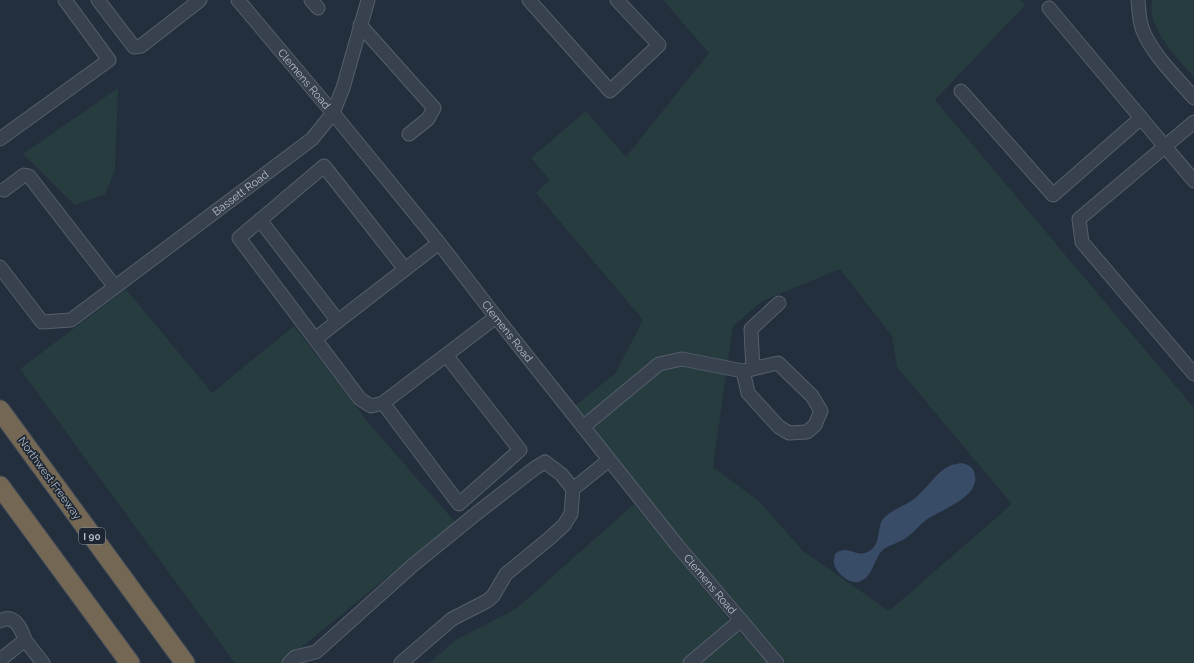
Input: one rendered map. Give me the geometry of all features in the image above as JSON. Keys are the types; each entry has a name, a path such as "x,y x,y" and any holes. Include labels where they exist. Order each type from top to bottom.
{"highway":[{"name":"Northwest Freeway","path":"0,410 185,663"},
{"path":"0,486 130,663"}],"street":[{"path":"0,139 109,60 65,0"},
{"path":"98,0 134,46 141,46 200,0"},
{"name":"Clemens Road","path":"238,0 439,243 677,545 777,663"},
{"name":"Bassett Road","path":"0,267 42,322 71,320 312,139 333,113 343,88 368,0"},
{"path":"529,0 610,91 659,45 617,0"},
{"path":"1138,0 1142,30 1150,44 1194,98"},
{"path":"1049,8 1194,181"},
{"path":"360,25 434,108 428,119 409,134"},
{"path":"961,91 1053,195 1141,118"},
{"path":"1194,122 1079,219 1082,242 1194,374"},
{"path":"405,269 324,166 239,238 360,399 371,406 383,403 496,317"},
{"path":"4,190 24,175 29,176 115,287"},
{"path":"260,220 338,321"},
{"path":"315,339 439,243"},
{"path":"583,427 659,364 682,359 748,370 778,363 812,396 821,411 815,425 807,432 789,433 779,427 748,393 748,370 751,328 779,303"},
{"path":"383,403 459,504 520,450 446,355"},
{"path":"573,489 610,460"},
{"path":"289,663 295,656 316,652 412,566 535,468 545,462 561,474 573,489 571,514 564,524 551,537 506,574 493,596 487,601 452,619 401,663"},
{"path":"0,621 8,618 13,619 21,630 25,640 43,663"},
{"path":"690,663 741,620"},
{"path":"0,660 25,640"}],"green space":[{"path":"663,0 1020,0 1025,5 935,100 1194,408 1194,663 787,663 658,512 572,408 615,374 643,320 536,193 550,180 531,158 586,111 626,157 709,53","holes":["840,269 892,336 897,367 1012,504 889,611 803,551 759,501 713,467 733,326 762,301"]},
{"path":"1152,0 1194,0 1194,77 1159,32 1152,16"},
{"path":"118,88 115,170 105,194 75,205 23,154"},
{"path":"126,289 212,393 294,326 371,426 455,522 282,663 235,663 20,369"},
{"path":"634,504 744,638 751,632 777,663 429,663 456,640 517,608"}],"water":[{"path":"961,463 971,467 974,470 975,476 975,484 965,497 926,520 903,540 884,549 880,553 870,572 863,580 854,582 843,577 835,566 835,554 845,550 862,554 872,549 877,542 881,522 886,516 916,497 944,469 951,465"}]}
